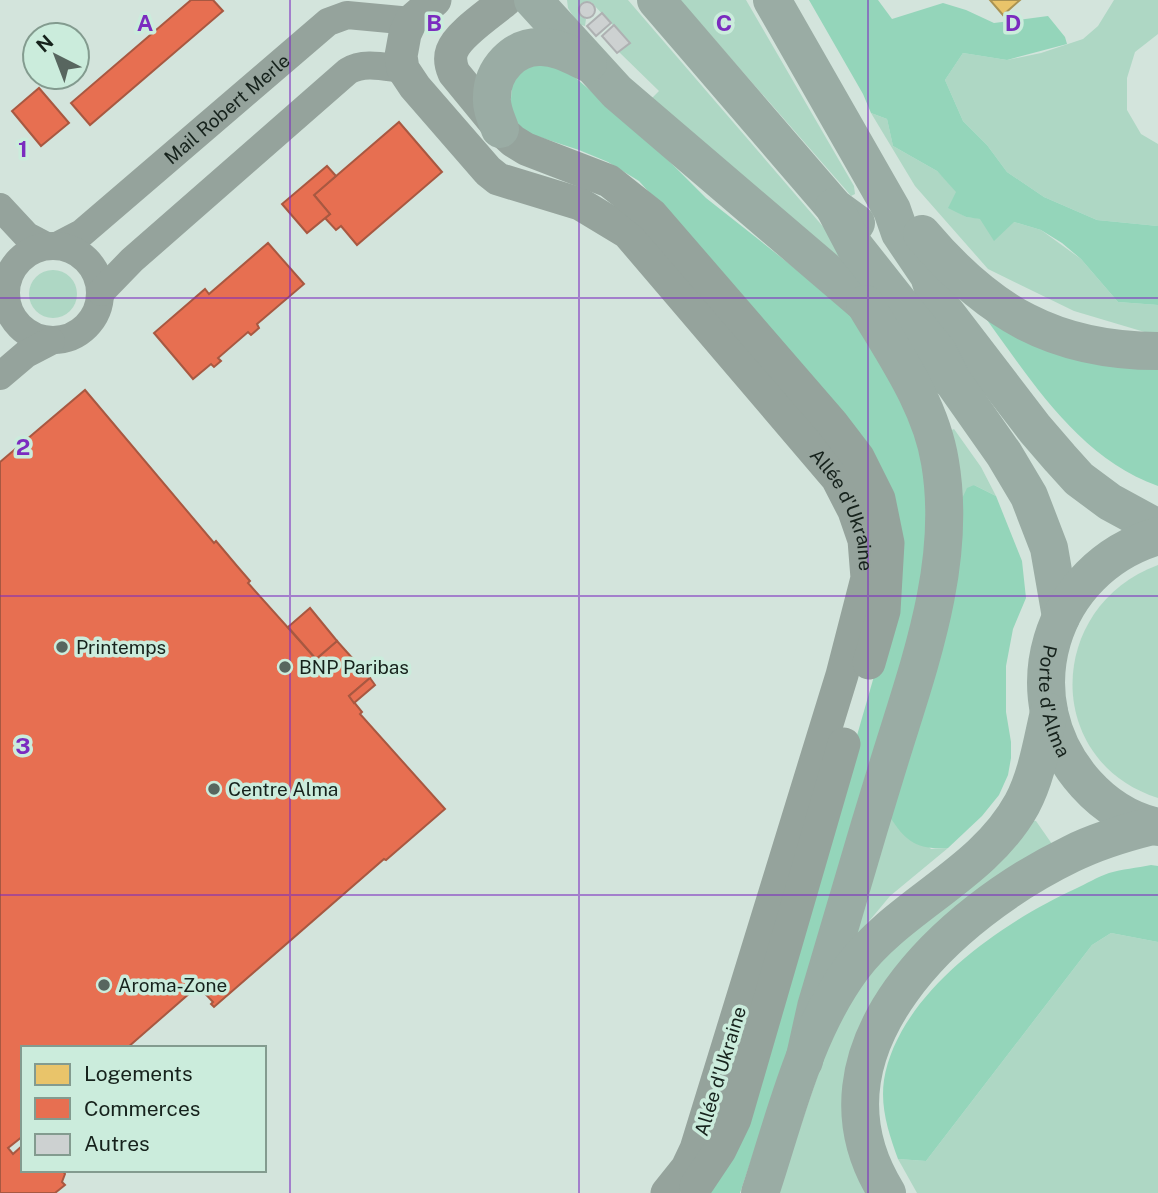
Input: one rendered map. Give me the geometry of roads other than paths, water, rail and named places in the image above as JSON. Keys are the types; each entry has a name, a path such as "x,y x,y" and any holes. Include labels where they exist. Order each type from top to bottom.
{"highway":[{"path":"533,0 617,92 866,304 927,362 952,380"},
{"path":"656,0 834,207 869,234 915,289 937,301"},
{"path":"772,0 892,210 900,233 929,276 937,301 1035,429 1066,465 1110,502 1158,528"},
{"path":"500,129 493,111 492,96 502,66 513,55 539,46 555,49 588,63"},
{"path":"834,207 855,247 938,352 952,380 1004,454 1029,496 1049,548 1060,617"},
{"path":"892,210 912,223 953,269 1006,312 1062,338 1088,345 1158,351"},
{"path":"804,1061 816,1007 925,641 942,565 944,496 933,432 866,304"},
{"name":"Porte d'Alma","path":"1155,827 1110,806 1093,792 1065,755 1055,734 1046,688 1047,663 1060,617 1075,593 1094,571 1116,554 1158,536"},
{"path":"760,1193 804,1061 823,1015 852,968 875,942 972,863 1006,830 1030,786 1049,712"},
{"path":"887,1193 872,1164 863,1136 862,1082 882,1021 916,968 943,940 1017,884 1073,852 1120,834 1155,827"}],"street":[{"name":"Allée d'Ukraine","path":"506,0 458,41 450,63 454,73 500,129 526,149 609,181 652,215 832,423 858,457 880,499 888,543 884,611 735,1119 720,1150 690,1193"},
{"path":"101,292 124,267 348,71 356,66 366,65 403,69 402,45 423,11"},
{"name":"Mail Robert Merle","path":"51,246 82,233 328,22 346,15 423,11"},
{"name":"Allée d'Ukraine","path":"403,69 415,87 498,179 580,204 628,233 837,478 854,511 864,540 867,578 842,675 696,1149 687,1168 667,1193"},
{"path":"0,207 27,236 76,253 88,263 96,276 101,292 100,307 90,322 74,335 51,341 36,338 19,325 9,307 4,279 23,257 51,246"},
{"path":"0,376 26,354 51,341"}],"place":[{"name":"Printemps","path":"62,647"},
{"name":"BNP Paribas","path":"285,667"},
{"name":"Centre Alma","path":"214,789"},
{"name":"Aroma-Zone","path":"104,985"}]}
